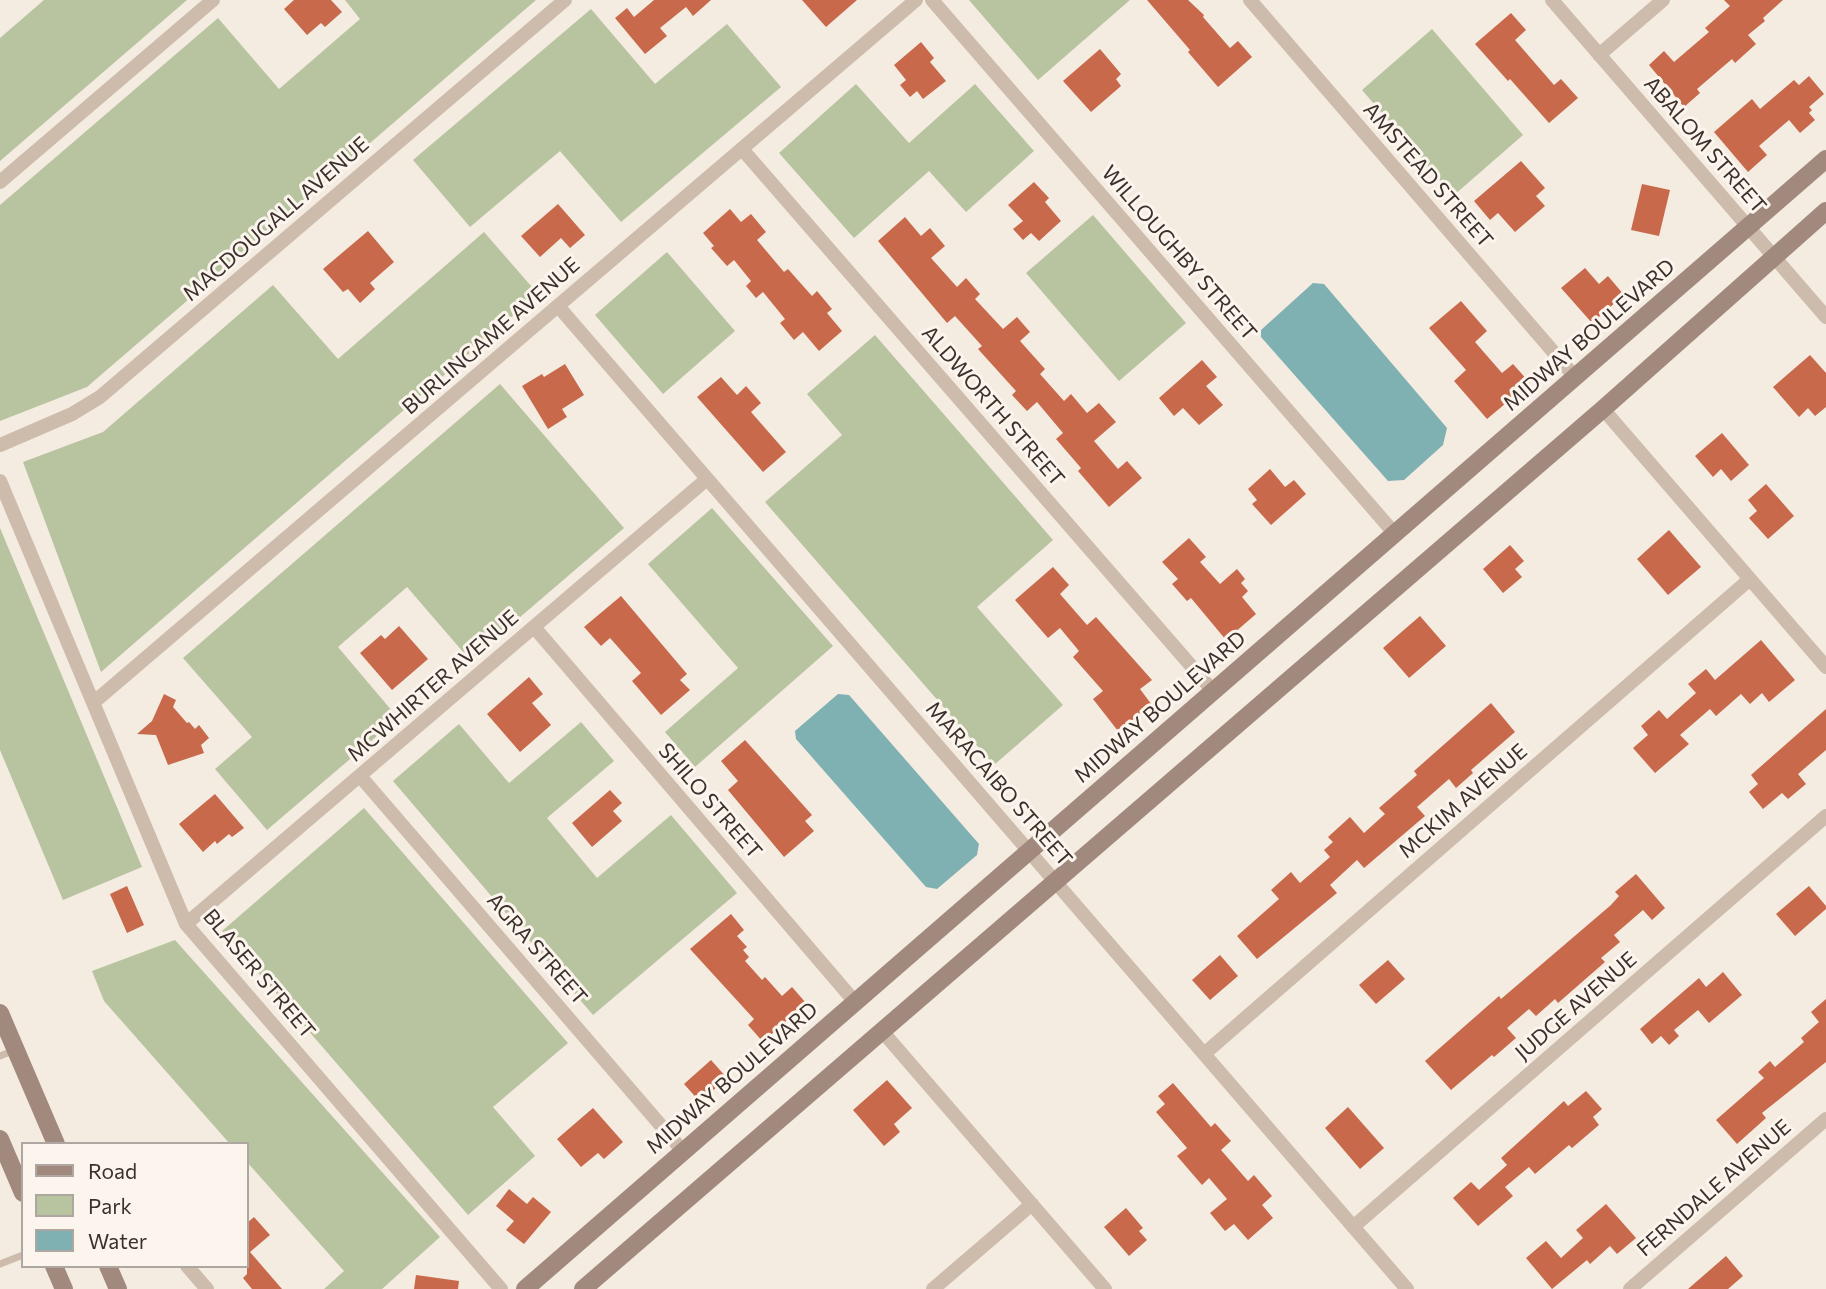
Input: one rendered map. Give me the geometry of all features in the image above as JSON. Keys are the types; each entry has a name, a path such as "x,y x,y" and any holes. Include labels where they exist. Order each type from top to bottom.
{"street":[{"path":"0,182 213,0"},
{"name":"MACDOUGALL AVENUE","path":"0,445 72,414 100,397 565,0"},
{"name":"BURLINGAME AVENUE","path":"93,703 916,0"},
{"name":"WILLOUGHBY STREET","path":"932,0 1395,534"},
{"name":"AMSTEAD STREET","path":"1250,0 1575,377"},
{"name":"ABALOM STREET","path":"1552,0 1826,317"},
{"path":"1599,55 1663,0"},
{"name":"ALDWORTH STREET","path":"742,149 1213,691"},
{"name":"MIDWAY BOULEVARD","path":"525,1289 1826,159"},
{"path":"583,1289 1603,409 1826,211"},
{"name":"MARACAIBO STREET","path":"558,306 1407,1289"},
{"path":"1603,409 1826,667"},
{"name":"MCWHIRTER AVENUE","path":"186,924 708,479"},
{"name":"BLASER STREET","path":"0,481 186,924 501,1289"},
{"name":"MCKIM AVENUE","path":"1204,1054 1751,579"},
{"name":"SHILO STREET","path":"534,627 855,1002"},
{"name":"AGRA STREET","path":"360,776 682,1150"},
{"name":"JUDGE AVENUE","path":"1353,1227 1826,816"},
{"path":"0,1013 8,1053 55,1142"},
{"path":"882,1031 1105,1289"},
{"name":"FERNDALE AVENUE","path":"1630,1289 1826,1119"},
{"path":"0,1139 5,1167 21,1190"},
{"path":"933,1289 1031,1204"},
{"path":"55,1268 64,1289"},
{"path":"109,1268 118,1289"},
{"path":"189,1268 207,1289"}],"lane":[{"path":"0,1264 21,1256"}],"green space":[{"path":"44,0 187,0 0,161 0,38"},
{"path":"345,0 536,0 87,387 0,421 0,205 218,18 279,89 360,19"},
{"path":"969,0 1130,0 1038,80"},
{"path":"591,9 655,84 727,24 781,87 621,222 560,151 470,227 413,160"},
{"path":"1432,29 1523,135 1453,196 1362,90"},
{"path":"856,84 909,143 975,84 1034,151 966,212 929,171 854,238 779,153"},
{"path":"1093,215 1186,323 1119,381 1026,273"},
{"path":"484,232 538,294 101,672 23,462 103,432 273,285 338,359"},
{"path":"667,252 735,331 663,394 595,315"},
{"path":"875,335 1053,540 977,607 1063,705 994,765 765,502 842,435 807,394"},
{"path":"500,384 624,528 470,660 407,587 338,647 398,718 267,830 215,769 252,737 183,658"},
{"path":"712,508 833,646 695,767 665,732 738,668 648,564"},
{"path":"0,528 142,867 63,900 0,750"},
{"path":"581,722 614,761 547,818 597,878 671,815 737,893 593,1015 393,781 459,724 509,783"},
{"path":"364,808 568,1043 493,1107 535,1156 468,1215 222,931"},
{"path":"175,940 440,1237 382,1289 324,1289 344,1271 248,1163 248,1142 228,1142 104,1001 92,971"}],"water":[{"path":"1313,283 1324,284 1447,428 1443,445 1404,480 1388,481 1261,337 1261,330"},
{"path":"838,694 849,695 979,844 977,855 937,889 926,887 796,739 795,731"}],"building":[{"path":"294,0 331,0 342,12 325,27 321,23 307,35 284,9"},
{"path":"654,0 711,0 693,16 686,7 660,28 667,36 645,54 615,18 627,8 634,17"},
{"path":"802,0 857,0 826,27"},
{"path":"1147,0 1188,0 1204,15 1230,48 1238,41 1252,57 1218,87"},
{"path":"1724,0 1783,0 1763,18 1765,21 1748,35 1756,44 1735,63 1732,59 1697,89 1700,93 1684,107 1649,65 1664,51 1674,62 1709,32 1705,28 1730,6"},
{"path":"1511,13 1526,30 1515,40 1554,85 1561,79 1578,98 1549,123 1475,44"},
{"path":"921,42 934,58 930,62 946,81 923,99 917,91 910,97 900,85 906,80 894,65"},
{"path":"1100,49 1121,74 1116,79 1121,86 1091,112 1063,81"},
{"path":"1809,76 1824,94 1809,107 1812,110 1809,113 1815,120 1800,133 1789,120 1759,146 1767,155 1748,172 1714,132 1752,99 1760,109 1794,80 1799,85"},
{"path":"1521,161 1545,188 1536,196 1545,206 1515,232 1498,213 1490,220 1474,201"},
{"path":"1034,182 1049,198 1045,202 1061,221 1039,241 1031,233 1023,240 1013,229 1023,221 1008,205"},
{"path":"1642,184 1670,190 1659,236 1631,230"},
{"path":"558,204 585,235 570,248 561,238 540,257 521,236"},
{"path":"730,209 741,222 751,214 766,232 757,240 784,272 788,269 812,296 817,291 832,309 827,313 842,331 819,351 803,332 794,340 780,323 785,319 763,292 756,298 746,286 751,281 734,260 727,266 711,248 714,246 703,233"},
{"path":"905,217 921,236 930,228 945,246 931,258 957,287 966,278 980,294 975,299 1003,329 1017,317 1030,332 1020,341 1045,369 1040,374 1064,401 1071,394 1087,413 1099,403 1116,422 1094,441 1118,469 1127,461 1142,478 1109,507 1078,471 1081,468 1056,439 1063,433 1037,402 1027,411 1012,395 1016,391 978,349 982,346 955,316 947,323 878,241"},
{"path":"368,231 394,262 370,283 375,289 360,303 348,289 343,292 323,269"},
{"path":"1585,268 1599,284 1608,276 1624,295 1592,323 1561,288"},
{"path":"1461,301 1487,331 1475,342 1502,373 1513,364 1530,383 1487,419 1454,381 1466,370 1429,328"},
{"path":"1810,355 1826,373 1826,407 1815,416 1808,408 1799,417 1773,387"},
{"path":"1202,360 1217,377 1206,386 1223,405 1199,425 1183,408 1174,416 1159,398"},
{"path":"565,364 584,395 562,409 567,417 548,429 522,386"},
{"path":"721,377 737,395 746,386 761,403 751,412 786,452 763,472 697,397"},
{"path":"1722,433 1749,465 1731,481 1721,469 1713,477 1695,456"},
{"path":"1270,469 1285,487 1294,480 1306,494 1271,525 1252,504 1257,500 1248,489"},
{"path":"1766,484 1794,516 1768,539 1749,518 1757,511 1748,500"},
{"path":"1669,530 1701,567 1668,595 1637,559"},
{"path":"1189,538 1206,557 1200,562 1220,584 1237,569 1245,579 1241,583 1248,591 1242,597 1256,614 1226,640 1191,598 1187,601 1172,584 1178,579 1162,562"},
{"path":"1510,545 1524,561 1515,569 1522,577 1503,593 1483,569"},
{"path":"1053,567 1069,585 1060,594 1087,625 1096,617 1152,680 1140,689 1152,705 1118,731 1093,699 1103,691 1073,657 1079,651 1060,628 1048,638 1015,600"},
{"path":"621,596 687,674 680,680 690,690 661,715 632,681 641,673 610,638 601,646 584,627"},
{"path":"1420,616 1446,646 1409,678 1383,648"},
{"path":"399,626 428,659 392,690 360,653 381,635 385,639"},
{"path":"1761,640 1795,680 1769,702 1762,693 1750,704 1741,694 1716,716 1710,709 1680,735 1689,744 1655,773 1633,748 1648,735 1641,726 1659,710 1667,719 1696,693 1688,684 1706,669 1715,680"},
{"path":"529,677 543,694 532,703 551,725 520,752 487,714"},
{"path":"164,694 176,700 173,707 187,723 195,729 199,725 209,738 201,745 204,753 168,765 156,735 137,734 152,721"},
{"path":"1491,703 1515,732 1471,770 1473,773 1456,788 1449,779 1417,807 1425,816 1364,868 1357,860 1330,885 1337,893 1257,959 1237,936 1279,899 1271,890 1291,872 1300,883 1330,857 1324,850 1333,842 1328,837 1350,817 1364,833 1385,814 1379,808 1417,775 1414,771"},
{"path":"1826,709 1826,750 1798,774 1806,784 1788,799 1782,793 1763,809 1749,792 1758,784 1751,775"},
{"path":"745,740 812,815 805,821 814,831 784,857 728,790 738,781 721,761"},
{"path":"610,790 622,803 613,811 622,821 592,847 572,823"},
{"path":"215,794 244,828 232,837 229,834 217,844 215,841 203,852 179,824"},
{"path":"1636,874 1665,908 1652,920 1643,910 1614,935 1620,942 1601,958 1605,962 1558,1003 1555,999 1536,1016 1529,1009 1507,1028 1516,1038 1451,1090 1425,1061 1499,996 1501,999 1611,905 1619,896 1615,892"},
{"path":"127,886 144,925 127,933 110,894"},
{"path":"1809,886 1826,909 1795,936 1776,914"},
{"path":"731,914 744,930 737,936 747,947 743,950 749,957 745,961 762,980 765,977 782,996 792,987 806,1003 763,1042 748,1025 754,1019 690,949"},
{"path":"1220,955 1238,976 1210,1000 1192,980"},
{"path":"1388,960 1405,979 1376,1004 1359,985"},
{"path":"1723,972 1742,995 1709,1023 1698,1010 1674,1030 1679,1036 1669,1045 1661,1036 1652,1044 1640,1029 1699,978 1706,987"},
{"path":"1826,999 1826,1062 1762,1113 1766,1118 1737,1144 1716,1120 1764,1078 1758,1072 1770,1061 1775,1067 1804,1042 1801,1038 1819,1022 1811,1012"},
{"path":"711,1060 727,1078 700,1102 684,1084"},
{"path":"887,1080 912,1108 894,1124 900,1132 884,1146 853,1110"},
{"path":"1173,1083 1211,1127 1215,1123 1231,1141 1221,1150 1248,1181 1254,1175 1272,1196 1262,1205 1273,1218 1248,1240 1234,1224 1225,1231 1210,1213 1227,1199 1209,1178 1202,1185 1177,1156 1187,1148 1156,1112 1165,1104 1158,1096"},
{"path":"1586,1091 1602,1109 1593,1117 1599,1125 1572,1148 1569,1145 1535,1174 1529,1167 1505,1187 1513,1196 1478,1226 1453,1198 1471,1182 1479,1190 1507,1165 1501,1158 1564,1101 1568,1106"},
{"path":"1348,1107 1384,1148 1360,1169 1325,1128"},
{"path":"593,1108 623,1142 604,1159 598,1153 581,1167 557,1139"},
{"path":"509,1189 527,1204 533,1197 551,1212 524,1244 506,1230 514,1221 496,1206"},
{"path":"1606,1204 1636,1238 1617,1254 1610,1246 1590,1264 1587,1260 1552,1289 1526,1258 1546,1241 1561,1258 1583,1238 1576,1230"},
{"path":"1126,1208 1143,1228 1139,1231 1147,1240 1129,1256 1104,1227"},
{"path":"254,1217 270,1235 250,1252 282,1289 252,1289 243,1278 248,1268 248,1222"},
{"path":"1726,1256 1743,1276 1728,1289 1688,1289"},
{"path":"416,1275 459,1281 458,1289 414,1289"}]}
